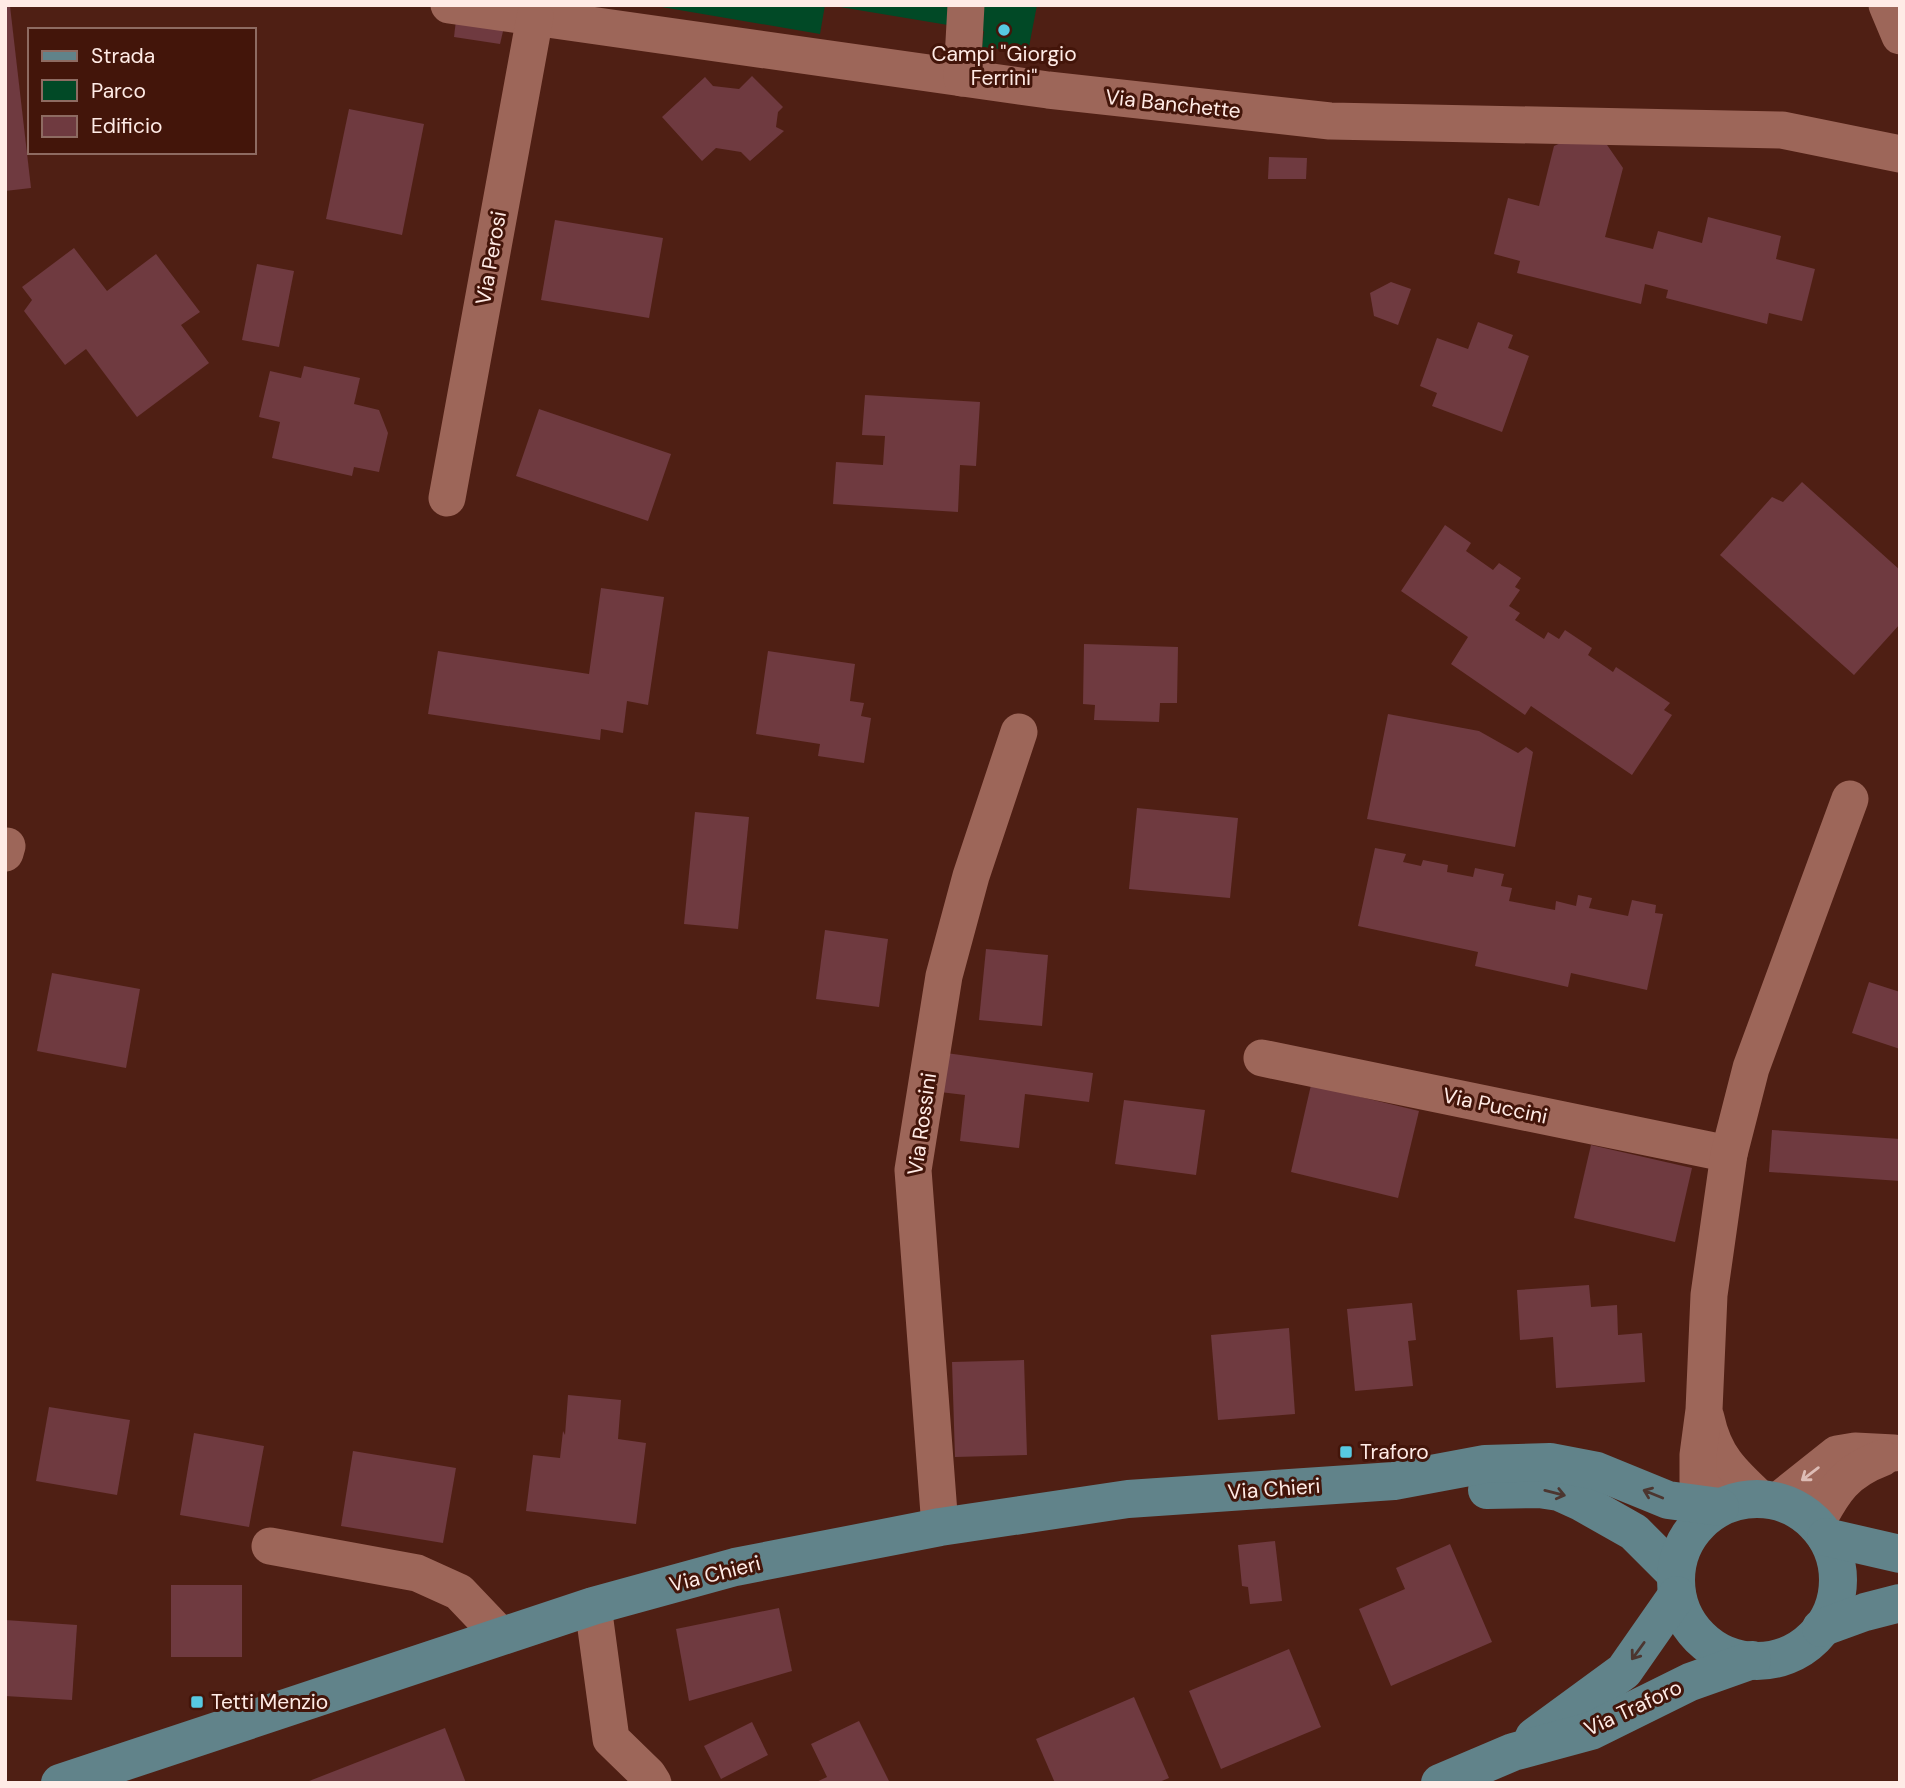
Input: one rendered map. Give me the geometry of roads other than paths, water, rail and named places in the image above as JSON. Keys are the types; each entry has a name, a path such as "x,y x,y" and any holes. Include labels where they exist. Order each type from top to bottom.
{"main road":[{"name":"Via Chieri","path":"60,1783 593,1606 735,1567 940,1527 1128,1499 1394,1481 1485,1464 1550,1462 1597,1471 1668,1500 1720,1507"},
{"name":"Via Chieri","path":"1394,1481 1487,1490 1539,1489 1559,1492 1634,1532 1677,1585"},
{"path":"1739,1500 1768,1500 1795,1508 1821,1531 1834,1555 1838,1589 1834,1605 1821,1628 1807,1643 1789,1654 1752,1660 1730,1656 1711,1647 1698,1636 1682,1610 1677,1585 1685,1543 1701,1521 1720,1507 1739,1500"},
{"path":"1821,1531 1900,1554"},
{"name":"Via Traforo","path":"1513,1752 1624,1671 1677,1585"},
{"path":"1821,1628 1900,1603"},
{"name":"Via Traforo","path":"1440,1783 1513,1752 1591,1731 1690,1682 1752,1660"}],"street":[{"name":"Via Banchette","path":"449,5 1048,90 1330,121 1782,130 1900,154"},
{"path":"962,78 966,5"},
{"path":"1887,5 1900,36"},
{"name":"Via Perosi","path":"447,498 536,17"},
{"name":"Via Rossini","path":"940,1527 913,1170 944,976 971,876 1019,733"},
{"path":"1720,1507 1698,1481 1698,1455 1704,1410 1709,1295 1729,1154 1751,1068 1850,799"},
{"name":"Via Puccini","path":"1262,1058 1729,1154"},
{"path":"1704,1410 1715,1450 1729,1471 1768,1500 1836,1454 1855,1451 1894,1453 1866,1464 1846,1477 1832,1493 1821,1531"},
{"path":"270,1546 417,1573 459,1592 500,1635"},
{"path":"593,1606 611,1739 648,1774 653,1783"}],"place":[{"name":"Campi \"Giorgio Ferrini\"","path":"1004,30"},
{"name":"Traforo","path":"1346,1452"},
{"name":"Tetti Menzio","path":"197,1702"}]}
